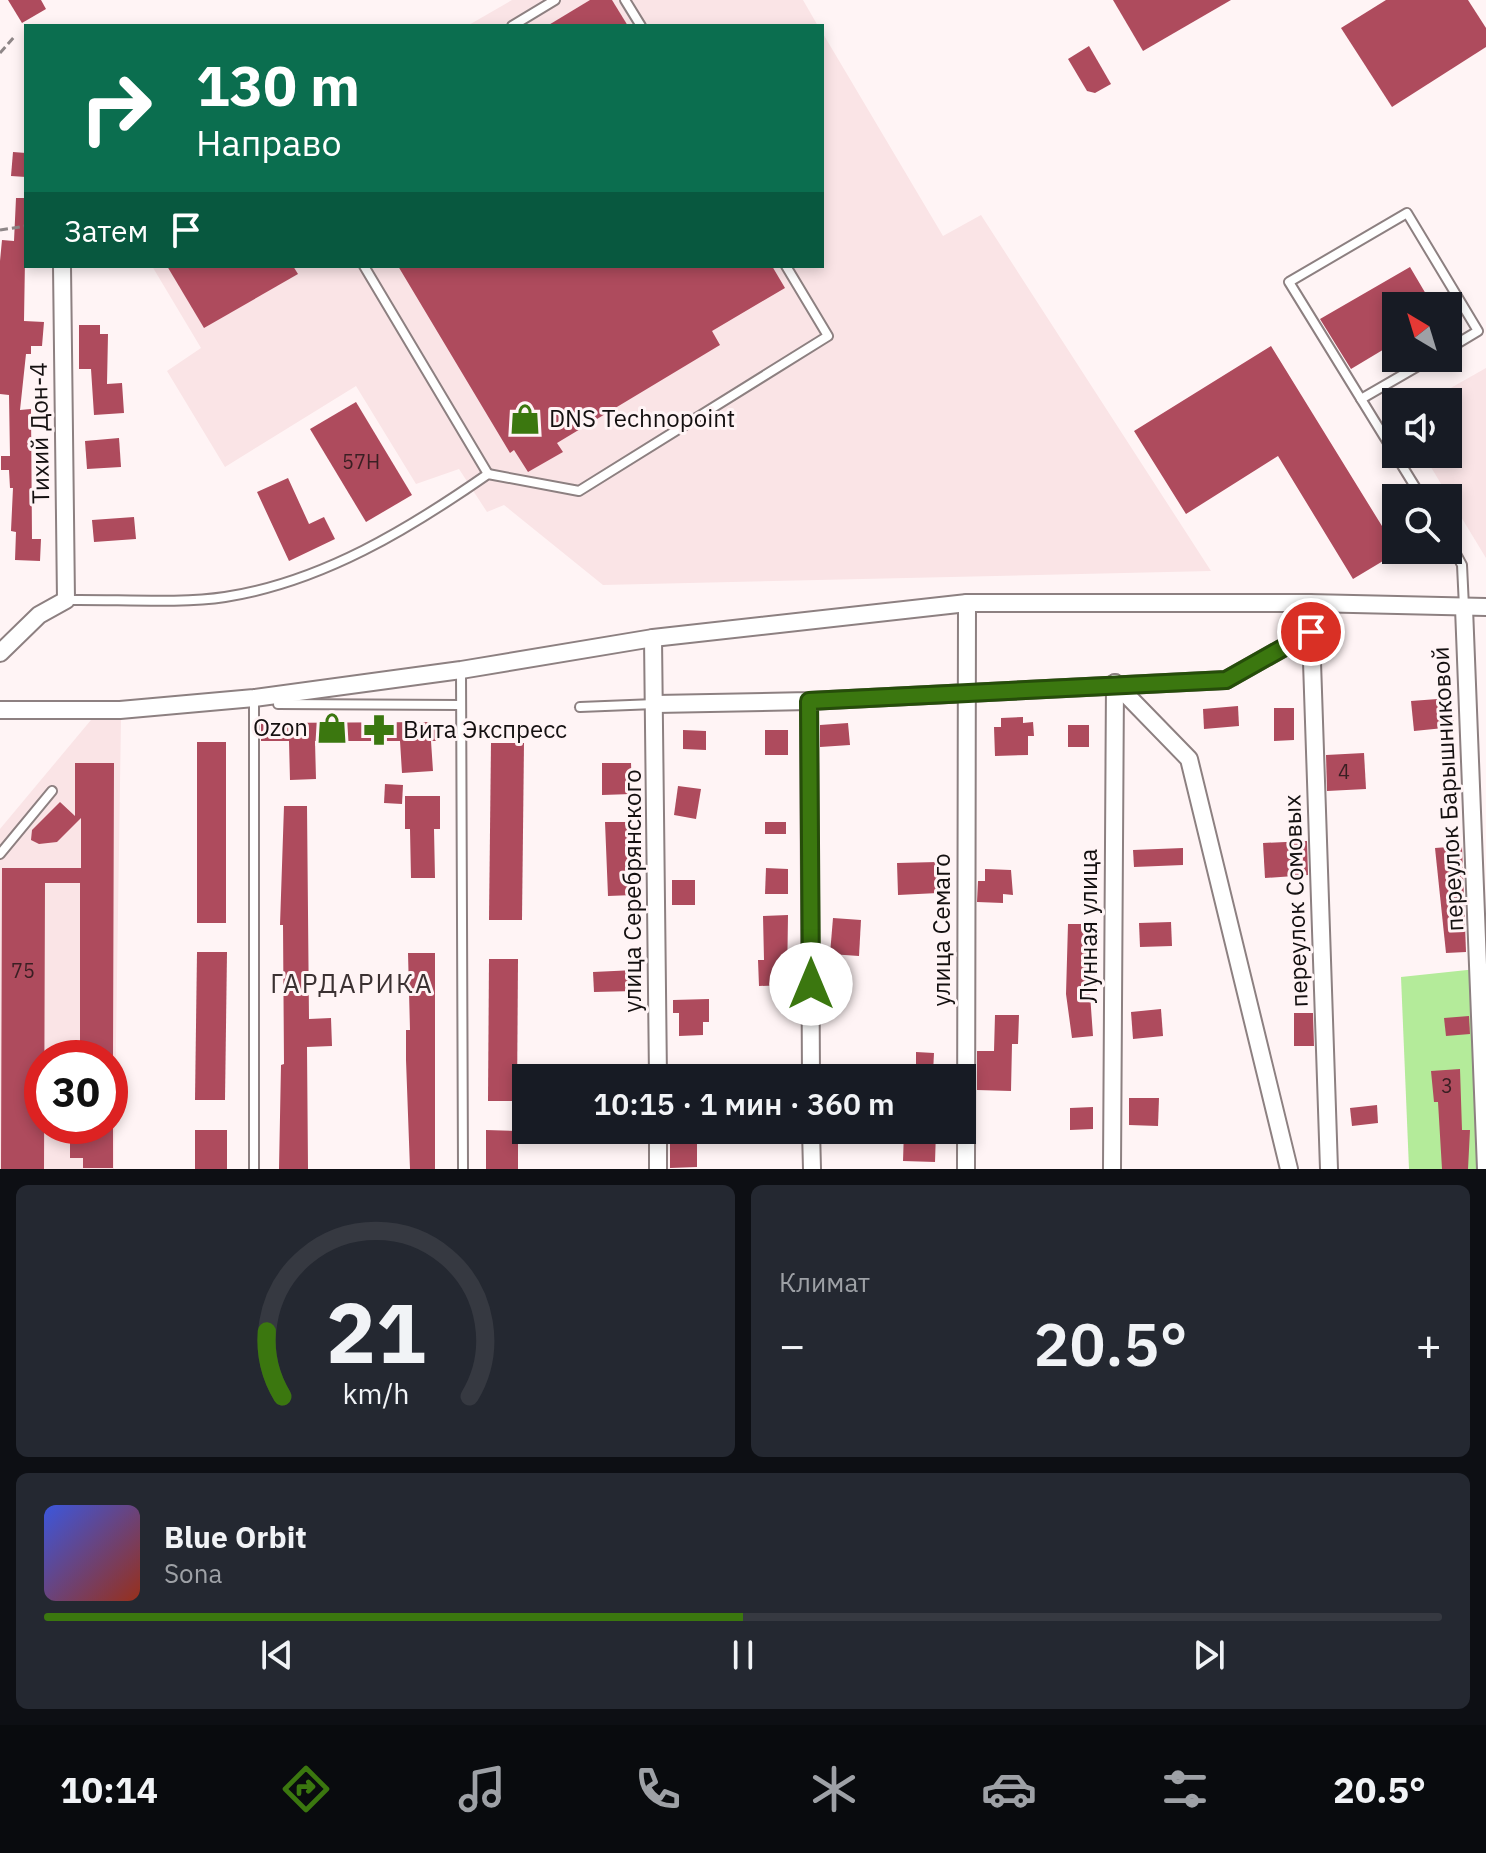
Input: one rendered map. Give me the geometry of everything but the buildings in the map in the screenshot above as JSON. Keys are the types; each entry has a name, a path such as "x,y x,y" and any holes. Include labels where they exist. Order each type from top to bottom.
{"street":[{"name":"Тихий Дон-4","path":"62,268 66,600"},
{"path":"0,653 39,615 66,600"},
{"path":"0,710 121,715 461,670 653,638 967,603 1309,603 1486,607"},
{"name":"улица Семаго","path":"966,1169 967,603"},
{"name":"переулок Сомовых","path":"1309,603 1329,1169"},
{"name":"переулок Барышниковой","path":"1464,608 1481,968 1486,1169"},
{"path":"656,704 809,701 1115,683 1226,680 1311,632"},
{"name":"улица Серебрянского","path":"653,638 658,1064"},
{"path":"1115,683 1189,759 1289,1169"},
{"name":"Лунная улица","path":"1112,1169 1115,683"},
{"path":"809,701 811,1064"},
{"path":"658,1144 658,1169"},
{"path":"811,1144 812,1169"}],"lane":[{"path":"515,24 555,0"},
{"path":"625,0 640,24"},
{"path":"1413,484 1289,282 1407,213 1455,292"},
{"path":"365,268 488,474"},
{"path":"66,600 224,597 310,574 410,529 488,474 579,491 828,336 787,268"},
{"path":"1462,304 1478,331 1462,341"},
{"path":"1361,399 1408,372"},
{"path":"1461,564 1464,608"},
{"path":"461,670 463,1169"},
{"path":"254,698 254,1169"},
{"path":"278,704 460,705"},
{"path":"580,707 656,704"},
{"path":"0,854 52,791"}],"path":[{"path":"0,53 14,37"},
{"path":"0,230 24,226"}],"shaded area":[{"path":"512,0 803,0 817,24 470,24"},
{"path":"824,35 943,236 981,215 1211,571 603,585 504,505 487,512 459,469 416,484 356,386 225,467 167,371 201,348 153,268 824,268"},
{"path":"1486,368 1486,558 1462,518 1462,484 1441,484 1431,468 1462,468 1462,388 1451,388"},
{"path":"91,720 121,720 116,1040 24,1040 24,1144 114,1144 114,1169 0,1169 0,829"}],"green space":[{"path":"1486,968 1486,1169 1409,1169 1401,977"}],"place":[{"name":"DNS Technopoint","path":"525,419"},
{"name":"Ozon","path":"332,728"},
{"name":"Вита Экспресс","path":"379,730"}],"district":[{"name":"ГАРДАРИКА","path":"352,984"}],"route":[{"path":"811,984 809,701 1115,683 1226,680 1311,632"}]}
